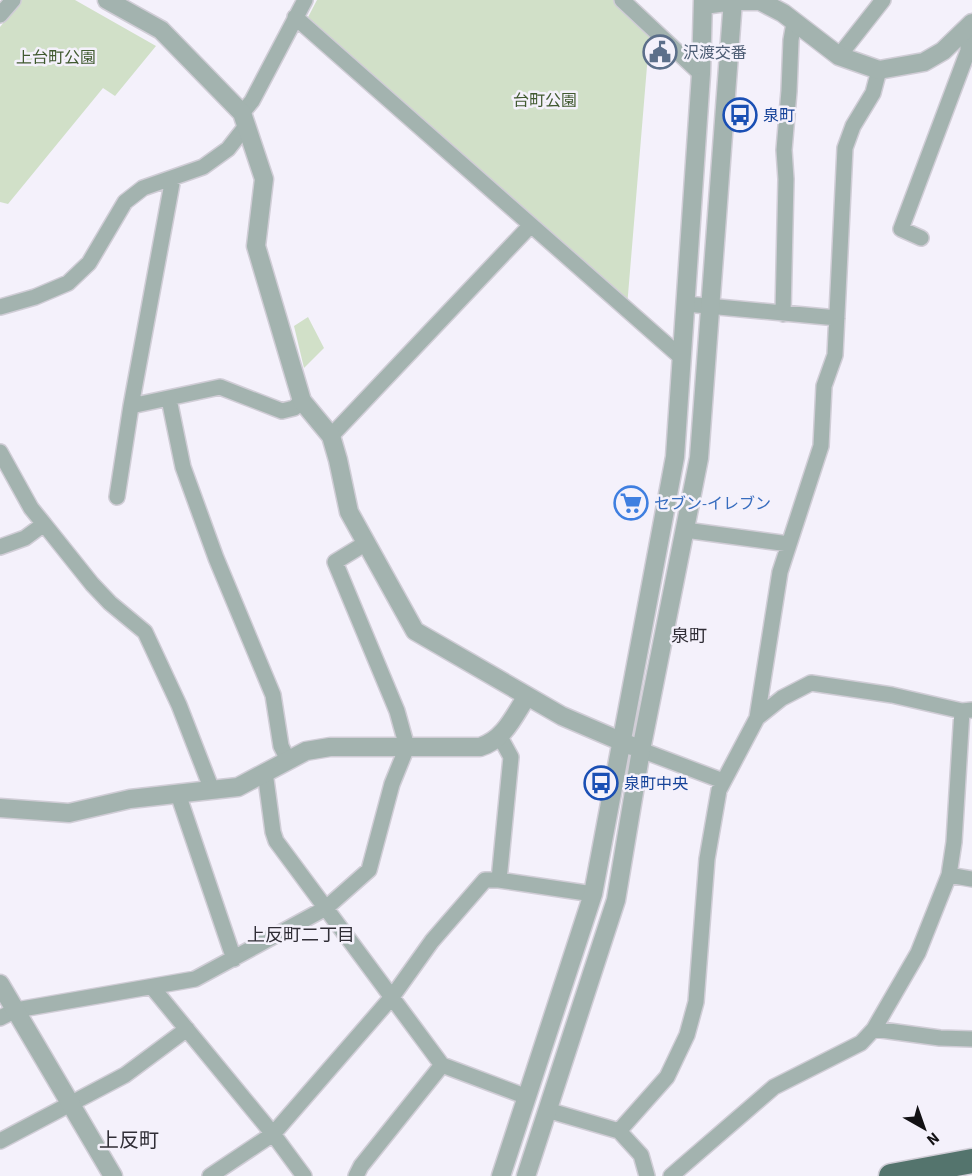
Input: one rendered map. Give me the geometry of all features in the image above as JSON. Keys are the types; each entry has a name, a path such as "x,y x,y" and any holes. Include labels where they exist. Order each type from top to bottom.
{"highway":[{"path":"891,1176 972,1161"}],"street":[{"path":"0,15 13,0"},
{"path":"107,0 161,30 244,119 264,179 256,246 302,401 331,436 349,512 415,631 562,716 640,750 723,781"},
{"path":"0,307 35,297 68,283 89,263 125,201 143,188 202,167 228,149 304,0"},
{"path":"622,0 701,74"},
{"path":"526,1176 616,900 640,750 699,458 733,0"},
{"path":"839,56 883,0"},
{"path":"501,1176 593,894 675,457 701,74 703,2 760,1 783,14 839,56 879,70 924,62 943,51 970,25"},
{"path":"295,17 682,358"},
{"path":"783,314 786,178 784,150 794,23"},
{"path":"921,238 901,229 969,51 970,25"},
{"path":"619,1131 667,1077 687,1035 696,1002 707,859 723,781 757,718 780,572 821,446 824,386 835,356 845,148 853,126 873,93 879,70"},
{"path":"117,497 131,406 173,178"},
{"path":"331,436 530,226"},
{"path":"686,304 837,318"},
{"path":"131,406 220,387 282,411 294,408 302,401"},
{"path":"169,399 183,467 216,558 273,695 281,746 288,760"},
{"path":"0,452 31,508 92,584 110,603 145,632 179,705 212,790"},
{"path":"0,547 25,538 44,524"},
{"path":"685,530 789,543"},
{"path":"8,1014 195,979 326,908 369,870 392,784 407,747 398,711 335,562 366,543"},
{"path":"672,1176 774,1088 861,1043 874,1029 918,953 949,875 967,711 892,695 811,683 782,698 757,718"},
{"path":"0,808 69,813 130,799 237,787 306,751 330,747 480,747 491,744 500,737 527,696"},
{"path":"499,880 511,757 500,737"},
{"path":"265,772 276,841 442,1065 527,1097"},
{"path":"178,794 234,959"},
{"path":"949,875 972,879"},
{"path":"210,1176 273,1134 392,997 432,941 485,880 593,894"},
{"path":"0,984 8,1014 70,1103 113,1176"},
{"path":"152,987 273,1134 303,1176"},
{"path":"0,1141 125,1075 187,1029"},
{"path":"874,1029 940,1038 972,1039"},
{"path":"356,1176 361,1166 442,1065"},
{"path":"548,1110 619,1131 641,1155 647,1176"}],"green space":[{"name":"上台町公園","path":"22,0 75,0 156,46 115,96 103,88 8,204 0,202 0,27"},
{"name":"台町公園","path":"317,0 618,0 650,30 627,307 306,21"},
{"path":"308,317 324,348 304,368 294,326"}],"place":[{"name":"沢渡交番","path":"660,52"},
{"name":"泉町","path":"740,115"},
{"name":"セブン-イレブン","path":"631,503"},
{"name":"泉町中央","path":"601,783"}],"district":[{"name":"泉町","path":"689,636"},
{"name":"上反町二丁目","path":"301,935"},
{"name":"上反町","path":"129,1140"}]}
